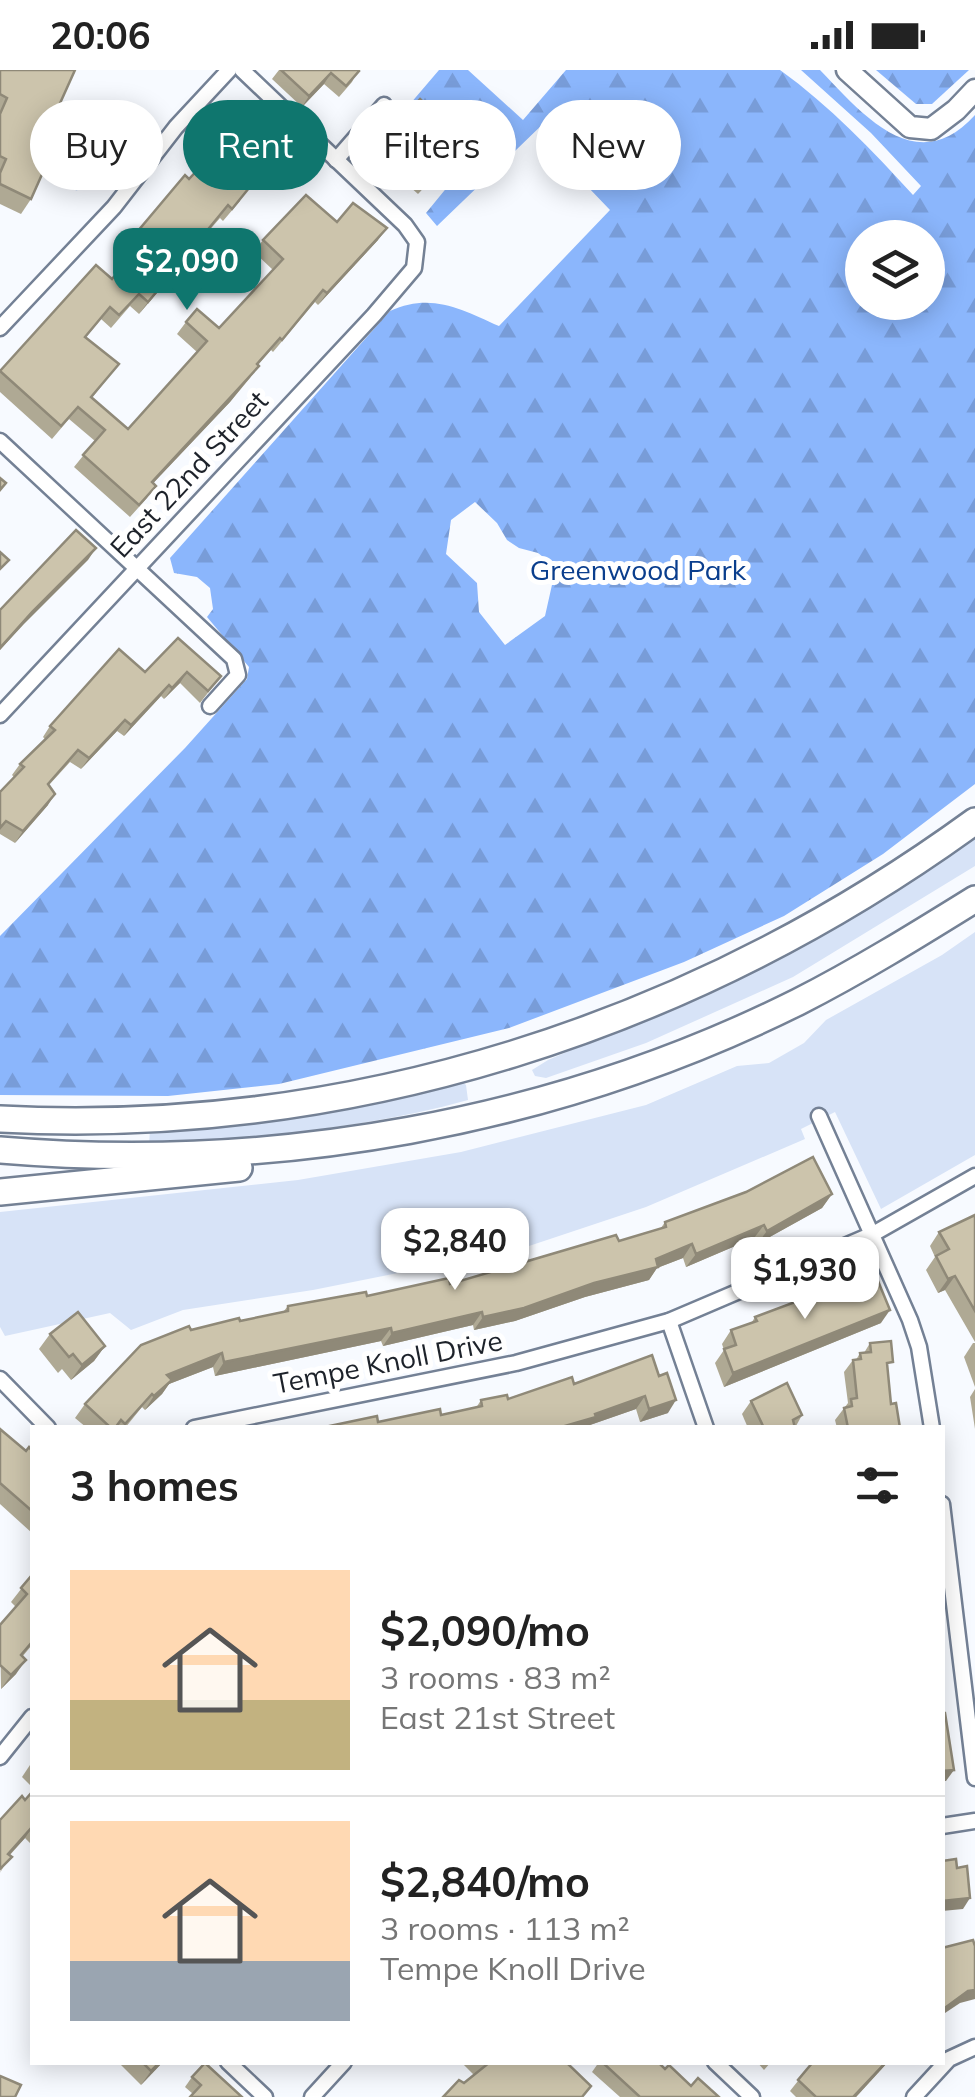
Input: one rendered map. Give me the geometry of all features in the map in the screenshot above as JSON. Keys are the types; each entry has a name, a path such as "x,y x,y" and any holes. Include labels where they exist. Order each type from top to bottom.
{"highway":[{"path":"0,1118 104,1121 232,1112 368,1092 488,1063 604,1025 730,970 882,885 975,821"},
{"path":"0,1192 240,1168 557,1094 734,1030 857,970 975,898"},
{"path":"0,1150 104,1156 240,1152 360,1138 443,1123"}],"street":[{"path":"0,328 114,207 176,127 229,70"},
{"path":"242,70 336,160 348,146"},
{"path":"846,70 910,128 931,129 975,90"},
{"name":"East 22nd Street","path":"0,715 414,268 417,242 405,225 336,160"},
{"path":"0,441 227,652 238,667 234,681 210,706"},
{"path":"819,1116 900,1295 919,1347 932,1425"},
{"name":"Tempe Knoll Drive","path":"209,1425 516,1362 669,1321 873,1234 975,1176"},
{"path":"669,1321 705,1425"},
{"path":"0,1379 45,1425"},
{"path":"945,1529 975,1778"},
{"path":"0,1758 30,1720"},
{"path":"945,1826 975,1821"},
{"path":"945,2062 975,2047"},
{"path":"231,2065 266,2097"},
{"path":"312,2097 341,2065"},
{"path":"718,2065 752,2097"},
{"path":"914,2097 943,2065"}],"shaded area":[{"path":"975,833 975,866 793,977 646,1043 546,1078 535,1076 532,1070 548,1060 715,987 823,933 926,870"},
{"path":"975,932 975,1155 881,1209 835,1112 801,1129 805,1139 646,1207 523,1248 313,1290 183,1310 131,1330 110,1313 5,1336 0,1327 0,1212 298,1180 461,1152 646,1105 737,1066 769,1063 804,1043 826,1020 942,955"},
{"path":"459,1079 466,1085 468,1100 429,1110 310,1130 149,1146 150,1129 251,1124 431,1090"}],"green space":[{"name":"Greenwood Park","path":"439,70 468,70 501,100 413,100"},
{"name":"Greenwood Park","path":"566,70 780,70 850,129 913,195 921,186 871,133 801,70 820,70 873,121 912,141 932,141 953,133 975,115 975,784 883,854 784,916 684,962 509,1028 279,1084 168,1096 0,1095 0,936 185,748 247,679 249,667 207,617 213,609 210,588 197,577 174,573 170,558 390,311 405,305 432,303 459,309 499,326 610,210 591,190 681,190 681,100 540,100","holes":["475,502 497,523 507,540 538,553 556,567 545,616 505,645 479,612 477,583 446,554 451,520"]},
{"path":"876,70 969,70 932,104 916,104"},
{"name":"Greenwood Park","path":"536,105 536,131 516,150 516,114 523,120"},
{"name":"Greenwood Park","path":"445,190 474,190 437,226 426,213"}],"building":[{"path":"0,70 75,70 62,100 30,100 30,190 35,190 31,199 0,184 6,159 0,156 0,114 7,98 0,94"},
{"path":"281,70 359,71 346,86 331,73 309,96"},
{"path":"183,177 183,190 247,190 232,209 228,205 205,233 223,248 210,264 192,249 148,302 139,294 119,315 110,307 85,337 119,364 91,397 128,429 207,341 186,322 197,309 219,328 283,259 263,240 306,195 337,222 353,203 387,228 280,338 152,482 156,486 139,505 83,455 105,430 78,407 61,426 0,371 96,265 112,279 135,252 127,244"},
{"path":"76,530 96,548 0,648 0,610"},
{"path":"0,552 9,560 0,569"},
{"path":"178,638 221,676 208,691 187,672 131,725 125,720 89,758 78,750 48,784 55,794 23,831 6,821 0,828 0,792 24,767 20,764 55,730 50,726 119,649 145,672"},
{"path":"813,1157 832,1194 767,1231 764,1225 696,1254 692,1244 656,1259 658,1267 594,1283 524,1308 483,1317 482,1312 392,1333 391,1328 224,1362 222,1353 167,1375 172,1380 152,1394 125,1424 121,1420 117,1425 108,1425 85,1404 141,1345 189,1326 191,1330 239,1318 240,1321 288,1311 288,1306 366,1292 367,1296 449,1278 450,1284 616,1235 619,1241 666,1227 665,1222 746,1192"},
{"path":"975,1215 975,1311 955,1276 948,1279 936,1256 949,1249 939,1232"},
{"path":"859,1273 865,1287 878,1281 890,1310 733,1373 724,1349 736,1345 731,1330 811,1296 814,1302 839,1292 836,1283"},
{"path":"78,1312 105,1346 82,1365 73,1354 69,1357 50,1334"},
{"path":"891,1341 893,1362 887,1363 891,1404 896,1403 900,1425 847,1425 844,1408 852,1406 851,1399 857,1398 853,1360 861,1359 860,1353 871,1352 870,1343"},
{"path":"652,1355 659,1376 667,1373 676,1400 649,1409 645,1396 568,1425 334,1425 377,1416 378,1422 440,1409 441,1415 482,1406 481,1400 507,1395 508,1399 572,1377 574,1384"},
{"path":"787,1383 802,1415 793,1420 794,1425 763,1425 751,1401"},
{"path":"0,1429 26,1451 30,1448 30,1509 0,1483"},
{"path":"30,1577 30,1644 21,1655 26,1660 11,1675 0,1665 0,1625 27,1594 21,1588"},
{"path":"945,1713 954,1770 945,1771"},
{"path":"30,1794 30,1829 0,1869 0,1820 22,1796 25,1800"},
{"path":"956,1859 957,1868 967,1866 970,1898 945,1901 945,1861"},
{"path":"973,1940 975,1946 975,1990 945,2008 945,1947"},
{"path":"207,2065 242,2097 190,2097 201,2085 192,2077"},
{"path":"486,2065 569,2065 591,2086 582,2097 443,2097 459,2080 464,2083"},
{"path":"605,2065 661,2065 665,2069 669,2065 691,2086 698,2078 719,2097 640,2097"},
{"path":"810,2065 883,2065 853,2097 816,2097 798,2080"},
{"path":"0,2076 21,2085 15,2097 0,2097"}]}
